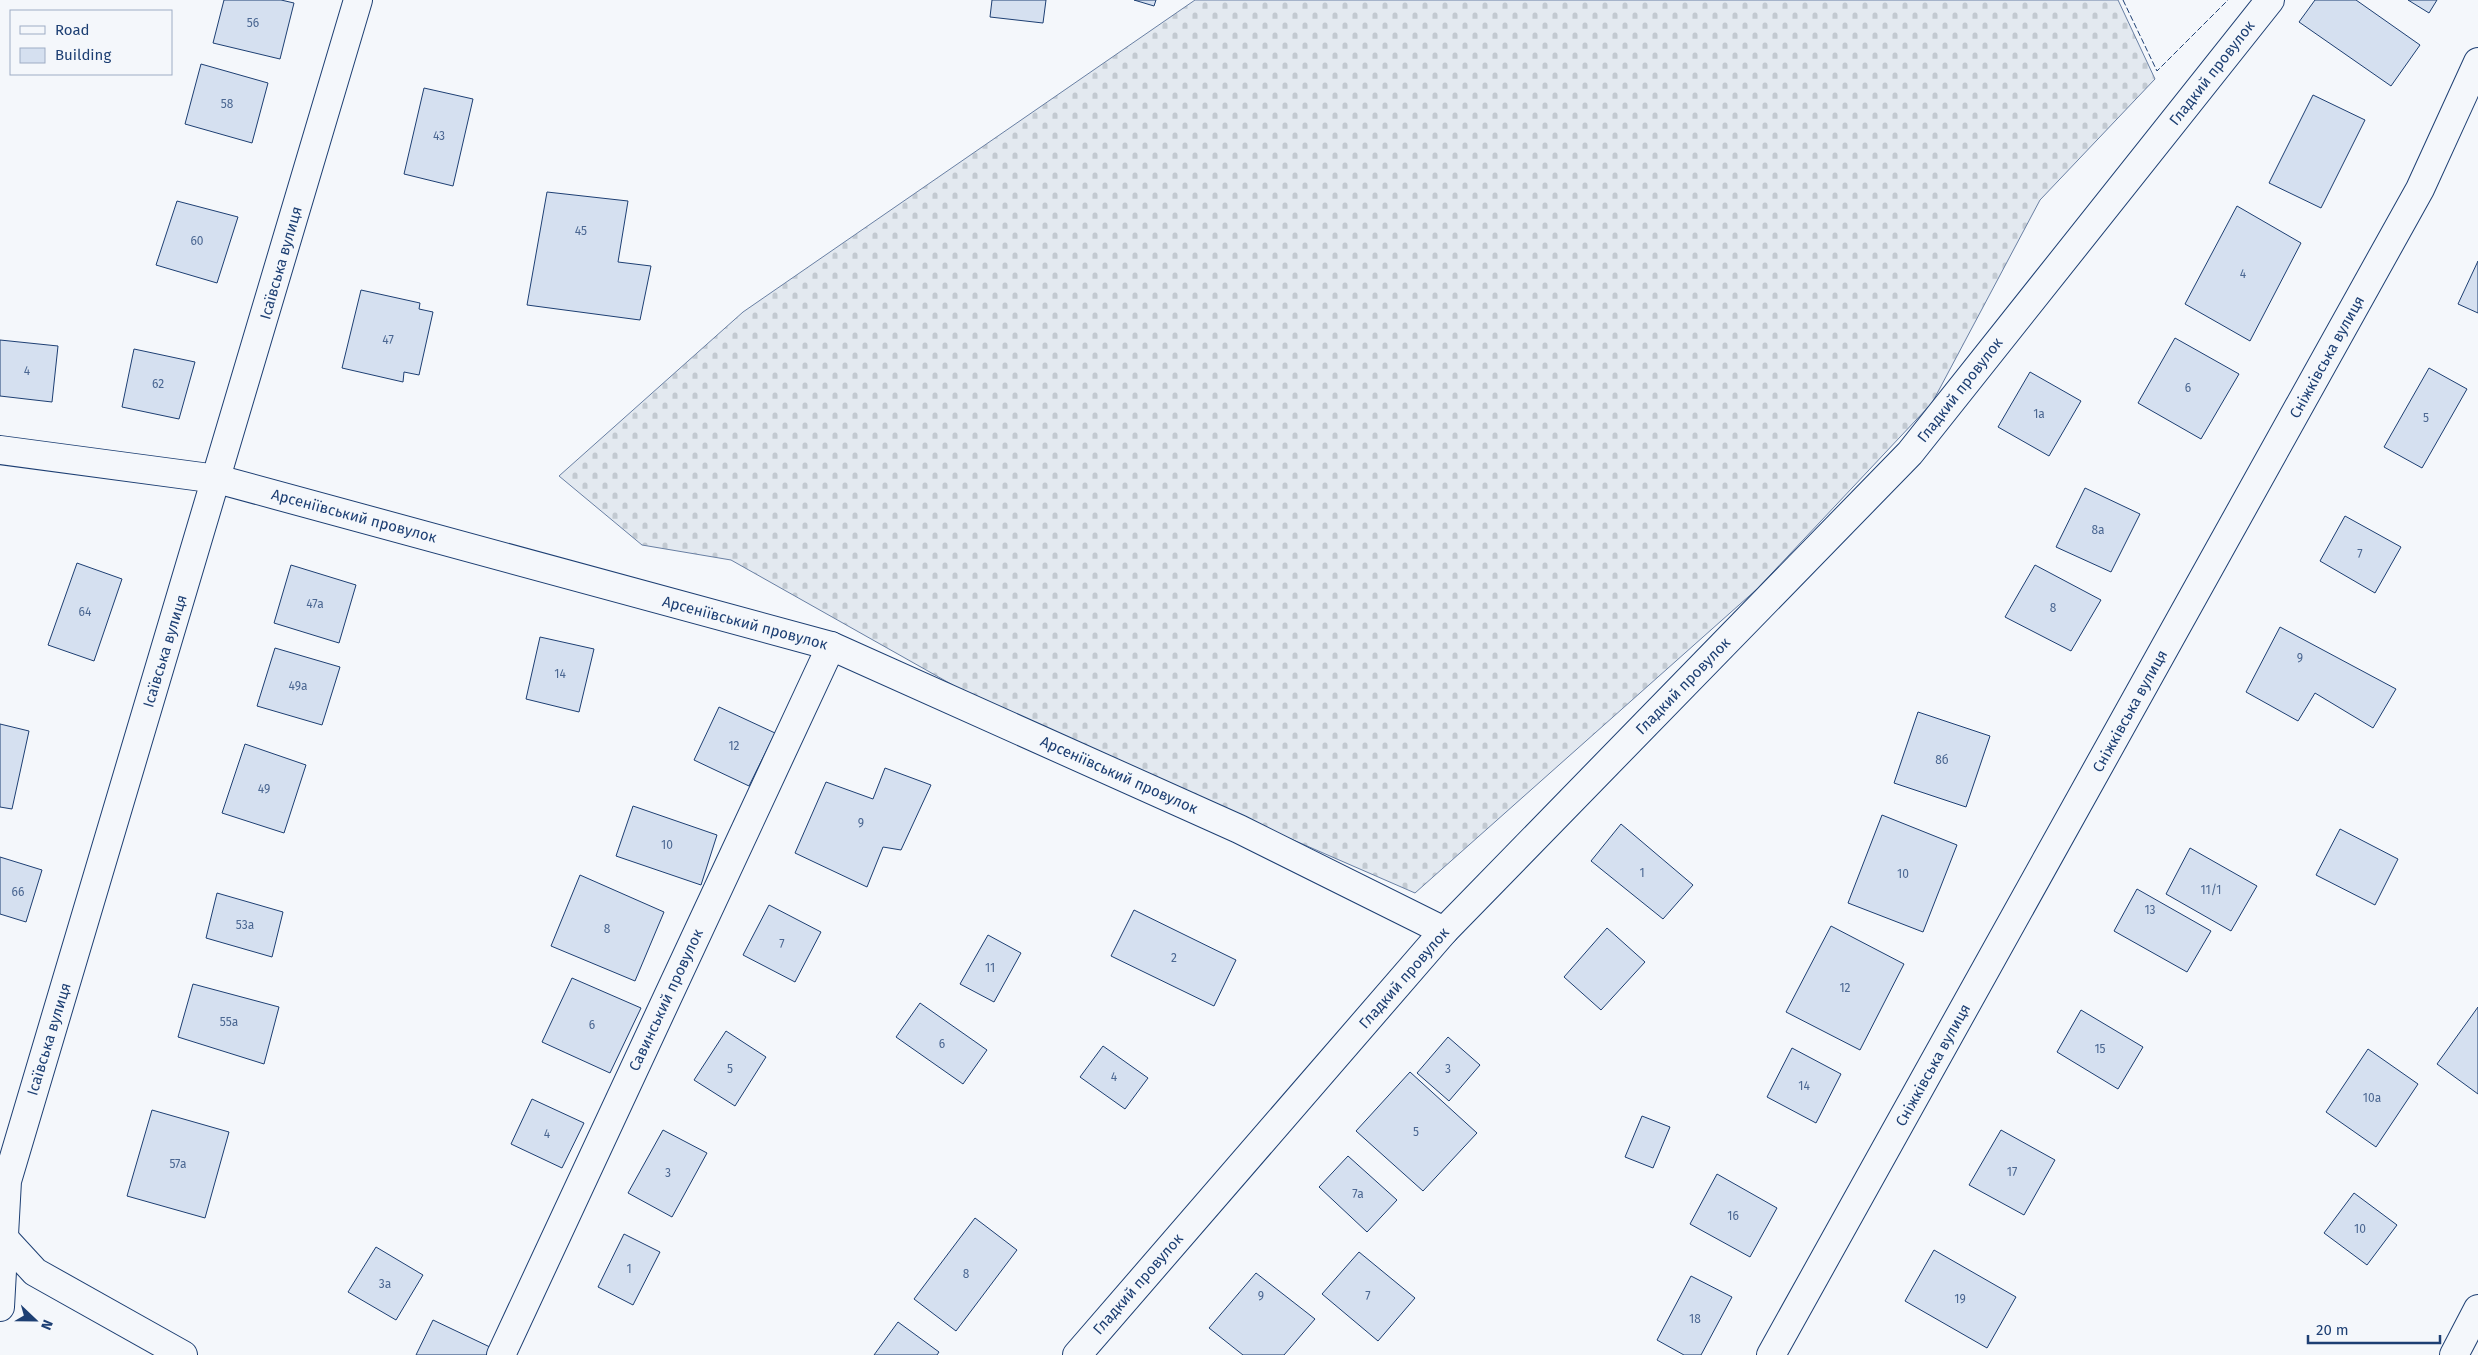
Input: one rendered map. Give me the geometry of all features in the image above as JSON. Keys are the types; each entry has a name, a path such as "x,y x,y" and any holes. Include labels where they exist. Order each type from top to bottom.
{"street":[{"name":"Ісаївська вулиця","path":"0,1307 2,1237 7,1181 358,0"},
{"name":"Гладкий провулок","path":"1077,1355 1444,931 1910,452 2270,0"},
{"name":"Сніжківська вулиця","path":"1771,1355 2420,189 2478,62"},
{"name":"Арсеніївський провулок","path":"0,450 217,479 830,646 1239,829 1444,931"},
{"name":"Савинський провулок","path":"501,1355 830,646"},
{"path":"2,1237 35,1272 182,1355"},
{"path":"2454,1355 2478,1309"}],"green space":[{"path":"1195,0 2118,0 2155,79 2040,200 1932,403 1757,589 1415,893 1006,715 731,560 642,545 559,476 743,312"}],"building":[{"path":"224,0 281,0 294,3 280,59 213,43"},
{"path":"992,0 1046,0 1043,23 990,17"},
{"path":"1134,0 1156,0 1154,6"},
{"path":"2315,0 2356,0 2420,45 2391,86 2299,22"},
{"path":"2408,0 2437,0 2429,13"},
{"path":"201,64 268,83 252,143 185,124"},
{"path":"424,88 473,99 453,186 404,174"},
{"path":"2313,95 2365,120 2321,208 2269,183"},
{"path":"547,192 628,201 618,262 651,266 640,320 527,305"},
{"path":"177,201 238,217 217,283 156,265"},
{"path":"2237,206 2301,243 2250,341 2185,304"},
{"path":"2478,261 2478,313 2458,304"},
{"path":"361,290 420,303 419,309 433,312 419,375 404,372 403,382 342,368"},
{"path":"2175,338 2239,374 2201,439 2138,403"},
{"path":"0,340 58,346 52,402 0,396"},
{"path":"134,349 195,362 179,419 122,407"},
{"path":"2429,368 2467,389 2422,468 2384,447"},
{"path":"2030,372 2081,401 2049,456 1998,427"},
{"path":"2085,488 2140,514 2111,572 2056,547"},
{"path":"2345,516 2401,547 2375,593 2320,561"},
{"path":"77,563 122,579 94,661 48,645"},
{"path":"291,565 356,585 339,643 274,623"},
{"path":"2035,565 2101,600 2071,651 2005,617"},
{"path":"2280,627 2396,689 2373,728 2315,693 2298,721 2246,692"},
{"path":"540,637 594,649 579,712 526,699"},
{"path":"275,648 340,667 322,725 257,706"},
{"path":"719,707 775,733 749,786 694,760"},
{"path":"1918,712 1990,736 1966,807 1894,783"},
{"path":"0,724 29,731 12,809 0,807"},
{"path":"245,744 306,765 284,833 222,813"},
{"path":"885,768 931,785 901,850 883,847 867,887 795,853 826,782 873,799"},
{"path":"633,806 717,835 701,885 616,856"},
{"path":"1882,815 1957,845 1923,932 1848,903"},
{"path":"1621,824 1693,885 1663,919 1591,861"},
{"path":"2340,829 2398,859 2375,905 2316,875"},
{"path":"2190,848 2257,886 2231,931 2166,894"},
{"path":"0,857 42,870 26,922 0,914"},
{"path":"580,875 664,912 635,981 551,946"},
{"path":"2137,889 2211,931 2187,972 2114,931"},
{"path":"217,893 283,912 272,957 206,938"},
{"path":"769,905 821,932 795,982 743,955"},
{"path":"1134,910 1236,960 1214,1006 1111,956"},
{"path":"1831,926 1904,964 1860,1050 1786,1012"},
{"path":"1607,928 1645,962 1601,1010 1564,977"},
{"path":"988,935 1021,953 994,1002 960,984"},
{"path":"572,978 641,1008 610,1073 542,1042"},
{"path":"193,984 279,1007 264,1064 178,1037"},
{"path":"920,1003 987,1050 963,1084 896,1037"},
{"path":"2478,1007 2478,1094 2437,1064"},
{"path":"2081,1010 2143,1047 2118,1089 2057,1052"},
{"path":"726,1031 766,1057 735,1106 694,1080"},
{"path":"1448,1037 1480,1065 1449,1101 1417,1073"},
{"path":"1103,1046 1148,1078 1125,1109 1080,1077"},
{"path":"1792,1048 1841,1074 1816,1123 1767,1097"},
{"path":"2368,1049 2418,1084 2376,1147 2326,1112"},
{"path":"1410,1072 1477,1133 1423,1191 1356,1131"},
{"path":"532,1099 584,1123 562,1168 511,1144"},
{"path":"152,1110 229,1132 205,1218 127,1196"},
{"path":"1642,1116 1670,1127 1653,1168 1625,1157"},
{"path":"663,1130 707,1153 672,1217 628,1193"},
{"path":"2001,1130 2055,1160 2024,1215 1969,1185"},
{"path":"1348,1156 1397,1200 1367,1232 1319,1187"},
{"path":"1717,1174 1777,1208 1750,1257 1690,1224"},
{"path":"2354,1193 2397,1225 2367,1265 2324,1233"},
{"path":"975,1218 1017,1250 956,1331 914,1299"},
{"path":"624,1234 660,1252 633,1305 598,1287"},
{"path":"376,1247 423,1275 396,1320 348,1292"},
{"path":"1934,1250 2016,1297 1987,1348 1905,1301"},
{"path":"1359,1252 1415,1298 1378,1341 1322,1294"},
{"path":"1256,1273 1315,1319 1284,1355 1243,1355 1209,1328"},
{"path":"1691,1276 1732,1297 1701,1355 1684,1355 1657,1340"},
{"path":"433,1320 492,1348 489,1355 416,1355"},
{"path":"898,1322 939,1352 937,1355 874,1355"}],"fence":[{"path":"2123,0 2157,71 2228,0"}]}
